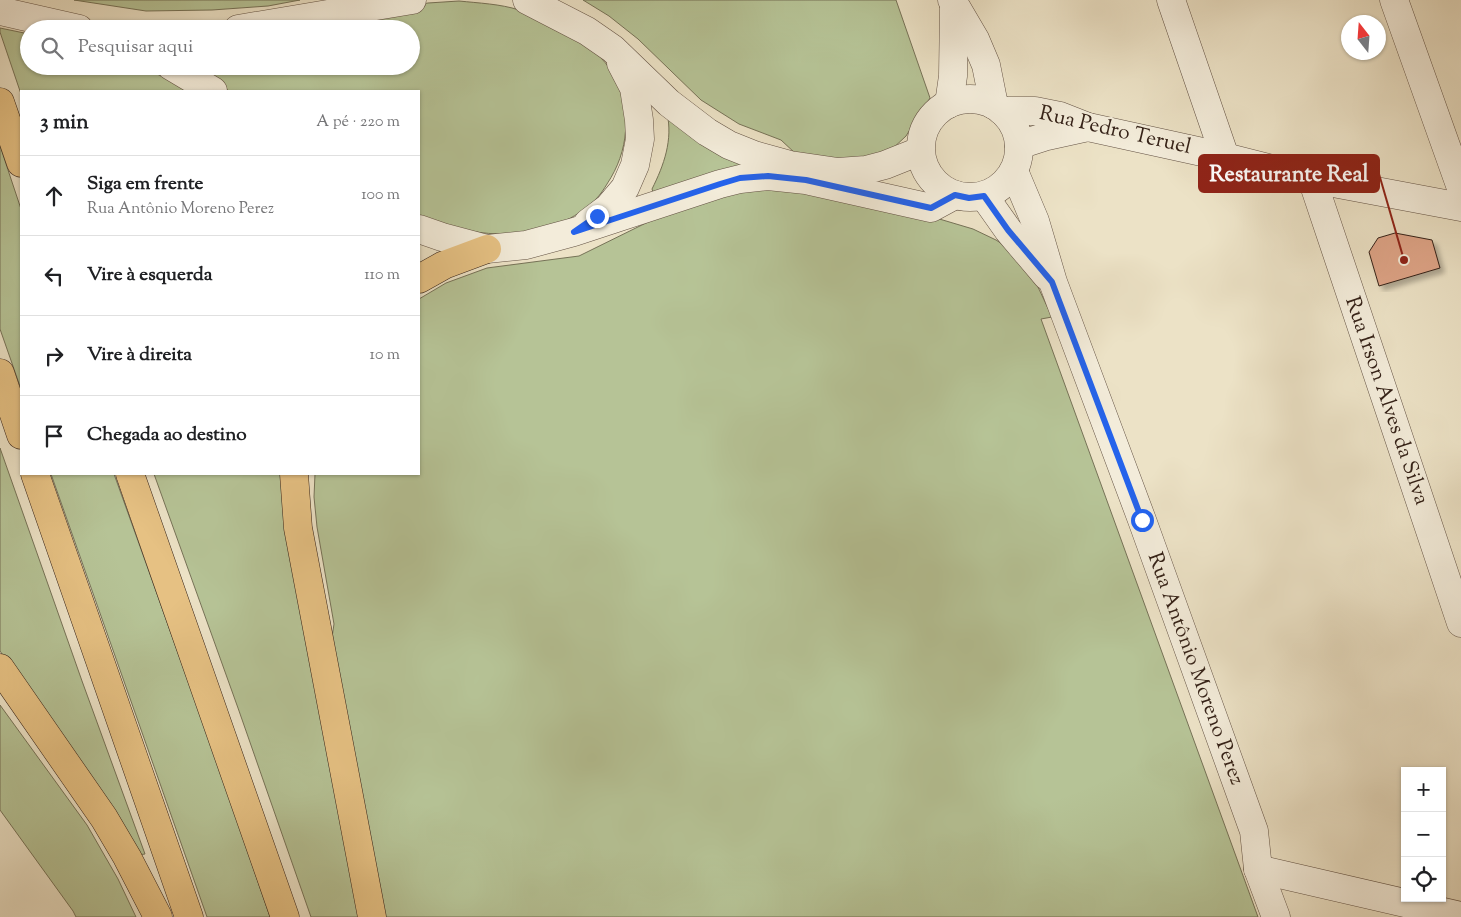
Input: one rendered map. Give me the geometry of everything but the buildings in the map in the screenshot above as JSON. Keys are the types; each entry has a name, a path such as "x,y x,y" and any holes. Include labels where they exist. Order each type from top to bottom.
{"highway":[{"path":"0,102 20,160"},
{"path":"420,277 444,264 487,249"},
{"path":"0,374 20,431"},
{"path":"35,475 189,917"},
{"path":"130,475 286,917"},
{"path":"294,475 298,528 372,917"},
{"path":"0,668 104,818 127,857 158,917"}],"street":[{"path":"292,20 412,0"},
{"path":"527,0 587,31 613,49 676,109 707,132 729,145 754,155 790,165 838,172 875,168 920,151"},
{"path":"1171,0 1225,157"},
{"path":"1394,0 1461,188"},
{"path":"949,104 953,76 953,3"},
{"path":"953,3 975,39 986,65 998,108 1014,126 1017,158"},
{"path":"0,11 41,20"},
{"path":"574,232 608,208 625,188 635,165 640,140 634,88 613,49"},
{"path":"186,75 211,90"},
{"path":"998,108 972,99 949,104 933,115 923,132 920,151 927,174 934,183 955,195 969,198 984,196 1002,186 1017,158 1047,136 1088,127"},
{"name":"Rua Pedro Teruel","path":"998,108 1052,114 1088,127 1312,178 1461,207"},
{"name":"Rua Antônio Moreno Perez","path":"1017,158 1052,282 1139,511 1254,831 1258,869 1276,917"},
{"path":"420,229 442,238 487,249 526,245 574,232 740,178 768,176 806,180 931,208 955,195"},
{"name":"Rua Irson Alves da Silva","path":"1312,178 1461,623"},
{"name":"Rua Antônio Moreno Perez","path":"984,196 1008,230 1052,282"},
{"path":"1258,869 1461,916"}],"green space":[{"path":"74,0 300,0 268,6 212,10 146,11"},
{"path":"583,0 896,0 930,98 906,136 889,152 845,161 796,154 781,140 739,124 701,100 638,39 609,16"},
{"path":"459,1 505,6 519,10 584,44 601,58 608,67 614,76 624,103 626,131 624,145 620,158 605,188 579,213 550,228 516,235 458,229 420,215 420,90 228,90 207,75 420,75 420,20 334,20 428,3"},
{"path":"0,28 20,32 20,75 159,75 187,90 20,91"},
{"path":"667,113 746,166 653,192 652,189 664,162 668,143 669,123"},
{"path":"0,146 20,206 20,386 0,329"},
{"path":"795,187 936,218 973,229 996,240 1016,253 1031,272 1052,317 1041,319 1258,917 384,917 331,644 334,624 317,527 314,497 315,475 420,475 420,298 446,283 487,268 579,256 648,222 734,189"},
{"path":"0,448 145,854 138,855 124,829 0,651"},
{"path":"51,475 114,475 220,770 270,917 207,917"},
{"path":"154,475 286,475 362,917 311,917"},
{"path":"0,705 87,825 118,879 136,917 76,917 0,810"}],"place":[{"name":"Restaurante Real","path":"1404,260"}],"route":[{"path":"597,216 574,232 740,178 768,176 806,180 931,208 955,195 969,198 984,196 1008,230 1052,282 1142,520"}]}
